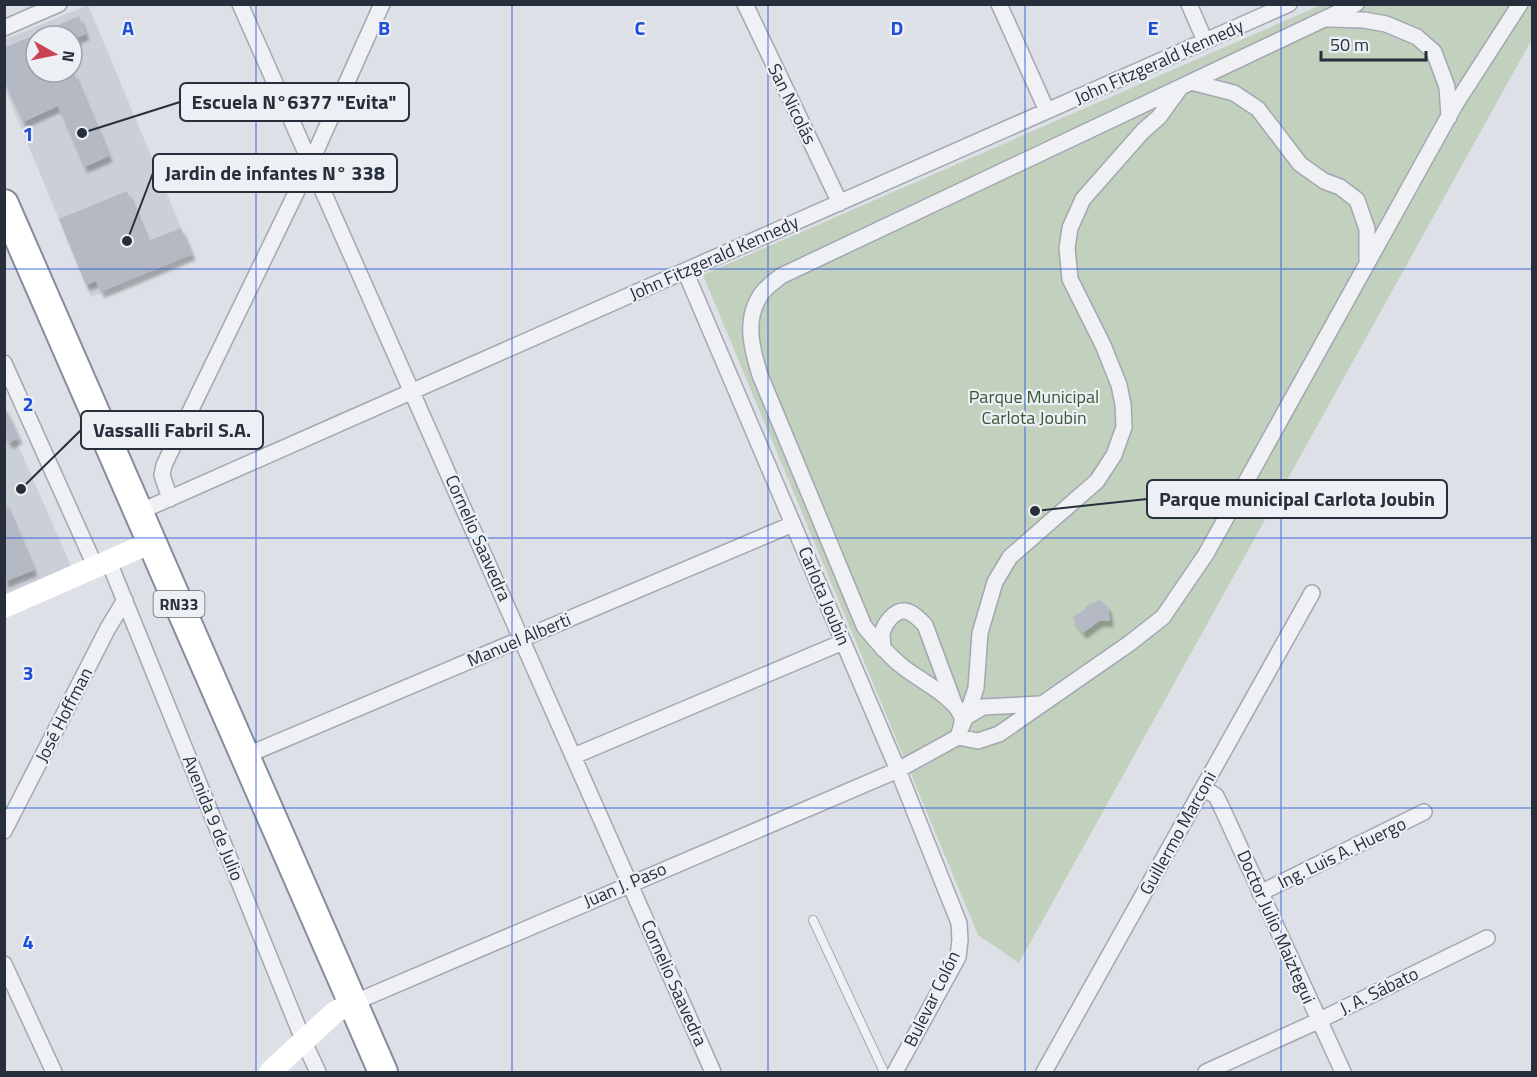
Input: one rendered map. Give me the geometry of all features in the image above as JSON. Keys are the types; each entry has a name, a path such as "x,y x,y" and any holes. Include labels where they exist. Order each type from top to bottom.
{"highway":[{"name":"RN33","path":"4,204 383,1072"}],"street":[{"path":"4,28 59,4"},
{"name":"Cornelio Saavedra","path":"240,4 713,1072"},
{"path":"170,499 162,475 164,465 311,162 382,4"},
{"name":"San Nicolás","path":"745,4 840,203"},
{"path":"999,4 1047,111"},
{"path":"1190,4 1205,41"},
{"name":"John Fitzgerald Kennedy","path":"139,512 1289,4"},
{"path":"1356,4 781,276 760,295 753,314 751,344 760,375 864,626 883,649 978,741 999,734 1163,617 1206,554 1449,117 1520,4"},
{"path":"1325,19 1364,20 1386,24 1417,36 1434,52 1447,87 1449,117"},
{"path":"1185,85 1234,93 1258,109 1300,164 1324,180 1340,187 1357,200 1367,229 1366,263"},
{"path":"960,722 976,687 980,633 995,582 1010,557 1097,481 1114,455 1124,427 1119,385 1103,345 1071,279 1067,248 1070,228 1083,199 1143,131 1159,117 1185,85"},
{"name":"Carlota Joubin","path":"686,271 898,770 959,923"},
{"name":"Avenida 9 de Julio","path":"4,363 102,565 125,600 318,1072"},
{"name":"Manuel Alberti","path":"245,756 793,524"},
{"path":"4,608 152,542"},
{"name":"Guillermo Marconi","path":"1044,1072 1312,593"},
{"name":"José Hoffman","path":"4,831 108,627 125,600"},
{"path":"883,649 882,633 896,613 905,611 925,625 960,722"},
{"path":"574,756 843,642"},
{"name":"Juan J. Paso","path":"353,1003 898,770 983,707 1043,704"},
{"name":"Doctor Julio Maiztegui","path":"1203,788 1216,796 1221,806 1343,1072"},
{"name":"Ing. Luis A. Huergo","path":"1260,893 1425,812"},
{"name":"Bulevar Colón","path":"895,1072 957,957 960,940 959,923"},
{"name":"J. A. Sábato","path":"1206,1072 1318,1021 1487,938"},
{"path":"4,964 54,1072"},
{"path":"270,1072 335,1012 353,1003"}],"lane":[{"path":"813,920 884,1072"}],"shaded area":[{"path":"88,5 192,254 91,297 5,89 4,40 24,32 24,84 84,84 84,24 42,24"},
{"path":"4,413 71,566 4,596"}],"green space":[{"name":"Parque Municipal Carlota Joubin","path":"1321,5 1532,5 1532,39 1019,963 978,935 703,275"}],"building":[{"path":"79,16 82,24 60,24"},
{"path":"24,39 24,84 78,84 109,156 84,167 58,106 23,122 4,80 4,48"},
{"path":"127,191 148,241 181,228 192,254 101,292 96,281 86,285 59,219"},
{"path":"4,405 19,438 9,443 4,433"},
{"path":"4,500 34,570 4,582"},
{"path":"1100,600 1108,607 1110,621 1099,621 1083,633 1072,618 1086,606"}],"place":[{"name":"Escuela N°6377 \"Evita\"","path":"82,133"},
{"name":"Jardin de infantes N° 338","path":"127,241"},
{"name":"Vassalli Fabril S.A.","path":"21,489"},
{"name":"Parque municipal Carlota Joubin","path":"1035,511"}]}
